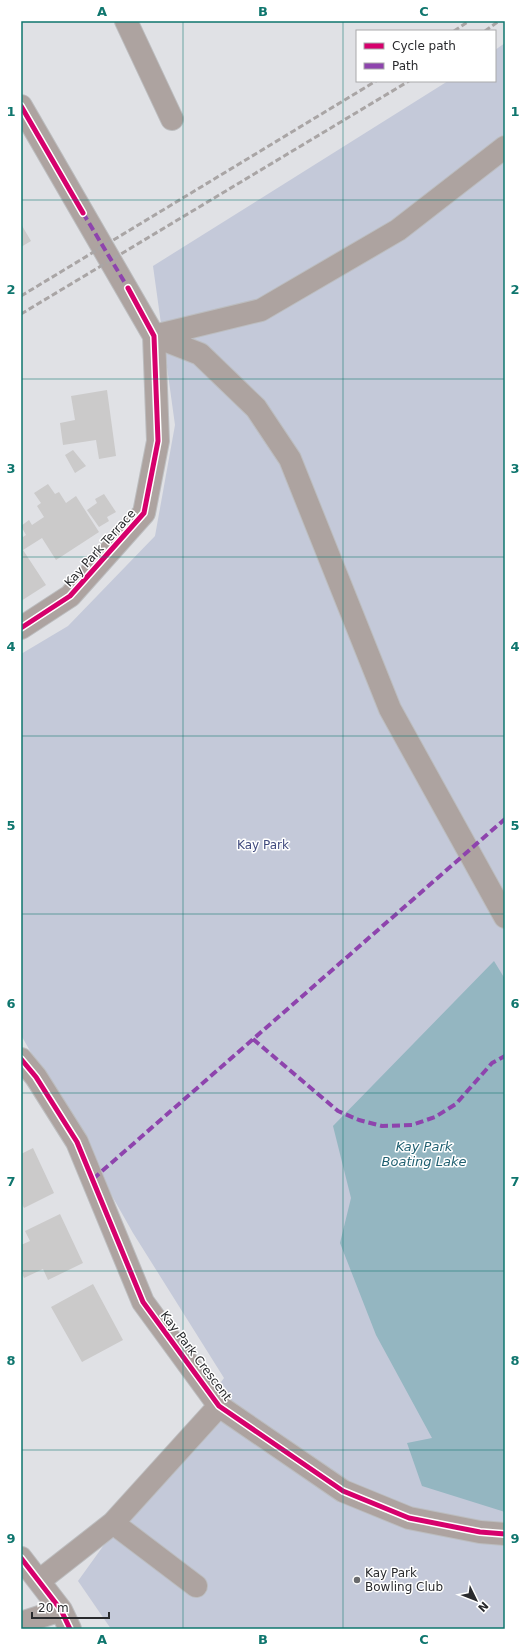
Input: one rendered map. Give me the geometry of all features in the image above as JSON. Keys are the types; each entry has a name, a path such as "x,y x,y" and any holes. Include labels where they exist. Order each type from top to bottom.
{"street":[{"path":"126,21 172,119"},
{"path":"21,106 128,288 154,336 200,354 256,408 290,459 390,709 505,917"},
{"path":"154,336 261,310 398,230 505,147"},
{"name":"Kay Park Terrace","path":"21,628 70,596 144,513 158,441 154,336"},
{"name":"Kay Park Crescent","path":"21,1059 36,1077 77,1142 143,1302 220,1406 343,1491 409,1518 480,1532 505,1534"},
{"path":"39,1581 113,1523 220,1406"},
{"path":"113,1523 196,1586"},
{"path":"21,1558 61,1610 70,1629"},
{"path":"21,1623 61,1610"}],"green space":[{"name":"Kay Park","path":"505,43 505,1629 111,1629 78,1581 224,1378 133,1233 21,1035 21,654 68,626 155,536 175,425 153,266 446,82 496,82 496,49"}],"water":[{"name":"Kay Park Boating Lake","path":"494,961 505,979 505,1512 422,1486 407,1443 432,1438 376,1335 340,1243 351,1198 333,1126"}],"building":[{"path":"21,224 31,241 21,247"},
{"path":"107,390 116,456 99,459 96,440 63,445 60,423 75,420 71,396"},
{"path":"73,450 86,466 75,473 65,455"},
{"path":"48,484 55,494 59,492 66,503 76,496 99,532 56,560 42,538 23,550 46,585 21,601 21,534 23,537 26,535 21,526 29,520 32,525 44,517 37,506 41,503 34,493"},
{"path":"104,494 116,512 107,517 109,521 99,527 87,510 97,503 95,499"},
{"path":"33,1148 54,1193 24,1208 21,1202 21,1154"},
{"path":"60,1214 83,1263 48,1280 43,1269 24,1278 21,1271 21,1245 30,1241 25,1231"},
{"path":"93,1284 123,1340 82,1362 51,1307"}],"railway":[{"path":"456,30 469,21"},
{"path":"486,30 499,21"},
{"path":"21,296 374,82"},
{"path":"21,314 407,82"}],"marked path":[{"path":"83,213 128,288"},
{"path":"93,1179 505,819"},
{"path":"253,1039 338,1111 359,1120 382,1126 412,1125 435,1117 456,1104 492,1063 505,1056"}],"cycle path":[{"path":"21,106 83,213"},
{"path":"21,628 70,596 144,513 158,441 154,336 128,288"},
{"path":"21,1059 36,1077 77,1142 143,1302 219,1406 343,1491 409,1518 480,1532 505,1534"},
{"path":"21,1558 61,1610 70,1629"}],"place":[{"name":"Kay Park Bowling Club","path":"357,1580"}]}
